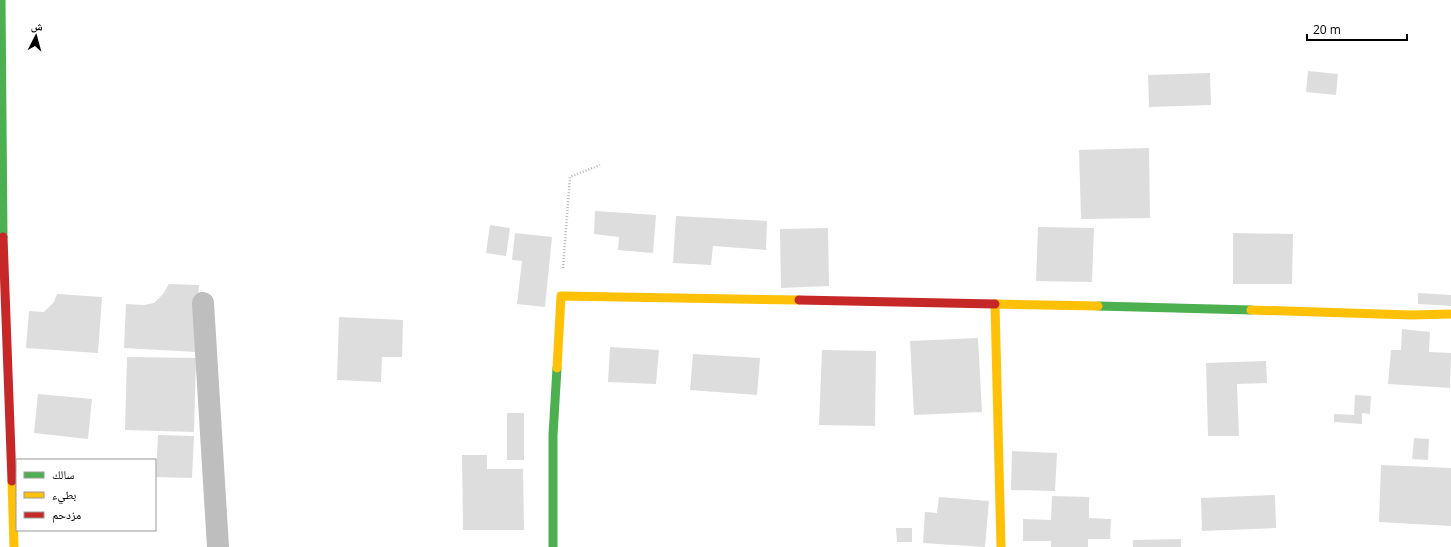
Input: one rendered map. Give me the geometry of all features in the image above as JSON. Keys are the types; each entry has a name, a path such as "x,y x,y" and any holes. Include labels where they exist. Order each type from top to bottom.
{"street":[{"path":"1,0 3,231 14,547"},
{"path":"553,547 553,435 561,296 995,304 1411,315 1451,314"},
{"path":"203,303 218,547"},
{"path":"995,304 1001,547"}],"path":[{"path":"561,296 570,177 600,165"}],"building":[{"path":"1308,71 1338,74 1336,95 1306,92"},
{"path":"1210,73 1211,105 1149,107 1148,75"},
{"path":"1149,148 1150,218 1081,219 1079,150"},
{"path":"595,211 656,215 653,253 618,250 619,237 594,234"},
{"path":"676,216 767,221 766,250 713,246 711,265 673,263"},
{"path":"490,225 510,228 506,256 486,253"},
{"path":"1038,227 1094,228 1092,282 1036,281"},
{"path":"828,228 829,286 781,288 780,229"},
{"path":"515,233 552,237 545,307 517,304 522,261 512,260"},
{"path":"1233,233 1293,234 1292,284 1233,284"},
{"path":"169,284 199,285 196,352 124,348 126,304 144,305 154,303 163,294"},
{"path":"1418,293 1451,295 1451,306 1418,304"},
{"path":"57,294 102,297 98,353 26,348 29,311 44,312 54,302"},
{"path":"339,317 403,320 402,357 382,357 381,382 337,380"},
{"path":"1402,329 1430,332 1429,352 1451,353 1450,388 1388,384 1391,350 1401,350"},
{"path":"978,338 982,412 914,415 910,341"},
{"path":"610,347 659,350 656,384 608,382"},
{"path":"822,350 876,351 875,426 819,425"},
{"path":"693,354 760,358 757,395 690,390"},
{"path":"127,357 196,358 194,432 125,430"},
{"path":"1266,361 1267,383 1237,384 1239,436 1208,436 1206,363"},
{"path":"38,394 92,399 88,439 34,433"},
{"path":"1355,395 1371,396 1370,414 1362,413 1362,424 1334,422 1334,414 1354,415"},
{"path":"507,413 524,413 524,460 507,460"},
{"path":"158,435 194,436 192,478 156,477"},
{"path":"1414,438 1429,439 1428,460 1412,459"},
{"path":"1012,451 1057,453 1055,491 1011,490"},
{"path":"462,455 487,455 487,469 523,469 524,530 463,530"},
{"path":"1381,465 1451,468 1451,526 1379,522"},
{"path":"1275,495 1276,528 1202,531 1201,498"},
{"path":"1052,496 1089,497 1089,518 1111,519 1110,539 1088,539 1088,547 1051,547 1051,541 1023,541 1023,519 1051,520"},
{"path":"939,497 989,501 985,547 923,543 925,512 937,513"},
{"path":"896,528 912,528 912,542 897,542"},
{"path":"1181,539 1181,547 1133,547 1133,540"}],"traffic: fast":[{"path":"1,0 3,237"},
{"path":"1098,306 1251,310"},
{"path":"553,547 553,435 557,368"}],"traffic: slow":[{"path":"557,368 561,296 799,300"},
{"path":"1001,547 995,304 1098,306"},
{"path":"1251,310 1411,315 1451,314"},
{"path":"12,481 14,547"}],"traffic: jam":[{"path":"3,237 12,481"},
{"path":"799,300 995,304"}]}
